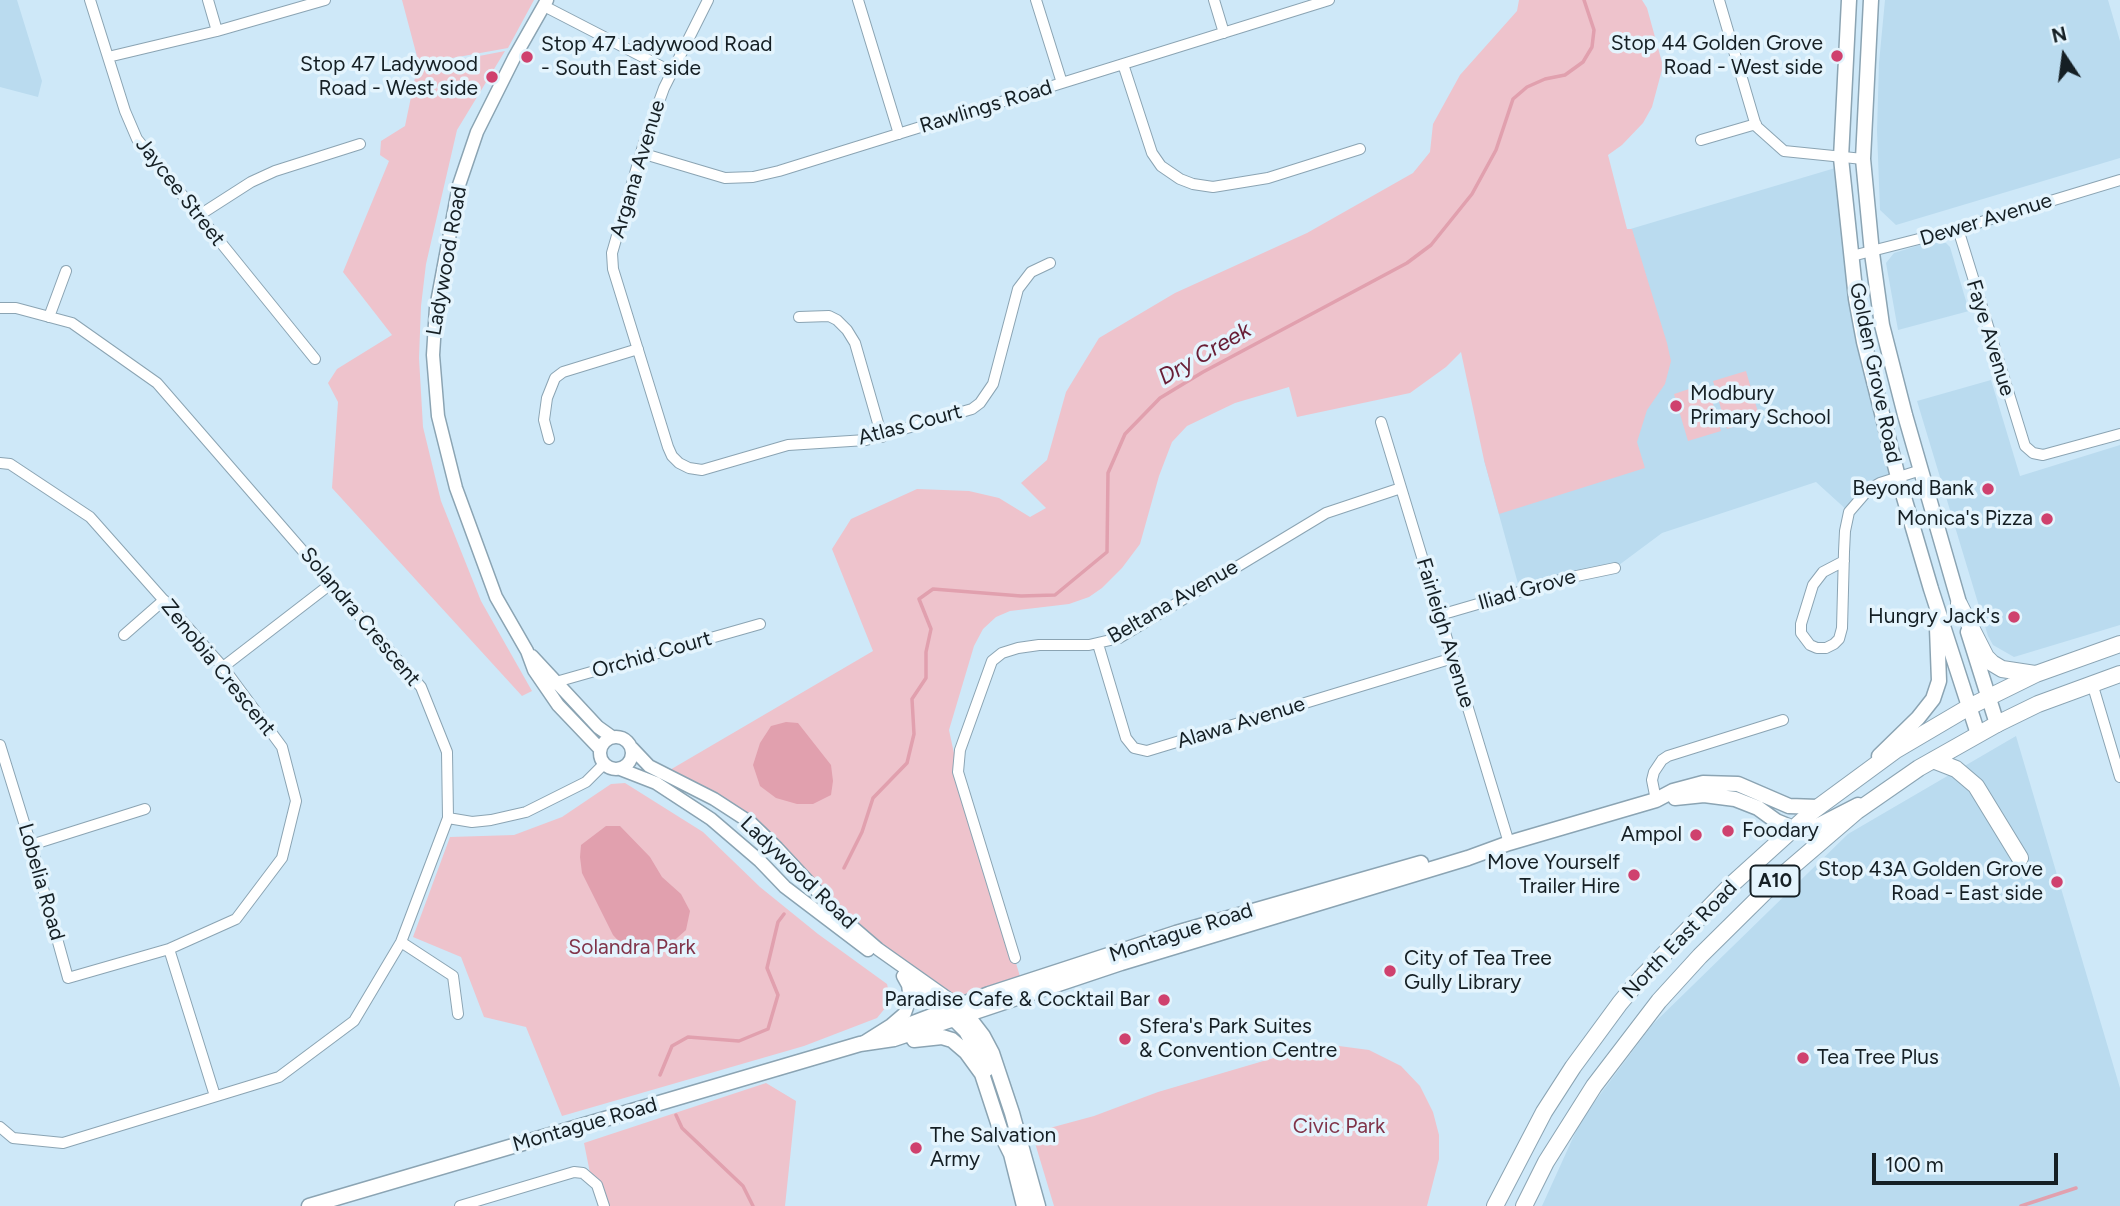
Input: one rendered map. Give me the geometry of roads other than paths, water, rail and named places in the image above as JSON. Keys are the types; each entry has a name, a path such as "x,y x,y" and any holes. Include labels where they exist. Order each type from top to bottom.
{"main road":[{"name":"Golden Grove Road","path":"1849,0 1841,158 1864,342 1898,477 1978,734"},
{"name":"Golden Grove Road","path":"1871,0 1863,159 1884,340 1959,604 1997,724"},
{"path":"1858,777 1918,718 1933,699 1939,681 1936,604"},
{"path":"1959,604 1986,657 1992,663 2002,669 2036,674"},
{"name":"North East Road","path":"1495,1206 1544,1112 1620,1003 1730,887 1793,828 1896,750 1969,707 2036,674 2120,644"},
{"name":"North East Road","path":"1524,1206 1546,1162 1594,1086 1670,988 1779,878 1857,811 1933,760 2039,704 2120,674"},
{"path":"1933,760 1956,769 1976,786 2020,858"},
{"name":"Montague Road","path":"1656,800 1673,791 1721,782 1750,788 1783,805 1798,808 1818,807"},
{"path":"1793,828 1817,826 1886,790"},
{"name":"Montague Road","path":"309,1206 860,1044 909,1023 957,1013 1656,800 1704,795 1735,799 1758,808 1776,821 1793,828"},
{"path":"1650,970 1670,988"},
{"path":"957,1013 989,1072 1024,1206"},
{"path":"957,1013 992,1053 1038,1206"},
{"path":"860,1044 942,1037 952,1040 966,1052 982,1074 1011,1154"}],"street":[{"name":"Jaycee Street","path":"90,0 133,134 315,359"},
{"path":"208,0 217,31"},
{"path":"108,57 217,31 325,0"},
{"name":"Argana Avenue","path":"678,463 671,456 668,447 612,260 642,153 664,88 708,0"},
{"path":"858,0 899,134"},
{"path":"1036,0 1062,83"},
{"path":"1214,0 1224,33"},
{"name":"Rawlings Road","path":"642,153 702,172 736,179 779,171 1329,0"},
{"path":"1719,0 1756,124 1784,151 1863,159"},
{"path":"545,3 673,72"},
{"name":"Ladywood Road","path":"545,3 477,132 459,185 436,308 433,355 438,416 456,488 496,597 527,651 600,749"},
{"path":"1123,64 1152,153 1161,166 1193,184 1213,187 1268,178 1360,149"},
{"path":"1701,140 1756,124"},
{"path":"198,216 251,181 360,144"},
{"name":"Dewer Avenue","path":"1852,256 1958,229 2120,180"},
{"name":"Faye Avenue","path":"1958,229 2025,446 2033,453 2043,455 2120,434"},
{"name":"Atlas Court","path":"678,463 702,470 788,446 866,440 972,409 980,403 993,384 1018,289 1031,272 1050,263"},
{"path":"49,317 66,271"},
{"name":"Solandra Crescent","path":"0,308 16,308 72,323 157,383 421,687 447,752 448,818 401,942 354,1021 279,1077 63,1143 13,1138 0,1127"},
{"path":"799,317 829,317 837,320 847,330 855,343 882,437"},
{"path":"549,439 544,420 547,398 555,378 563,372 638,349"},
{"name":"Fairleigh Avenue","path":"1381,422 1509,843"},
{"name":"Zenobia Crescent","path":"0,463 10,464 90,517 223,667 282,747 296,802 282,858 236,919 169,950 68,978"},
{"path":"1844,561 1823,572 1813,585 1801,624 1801,633 1810,645 1817,648 1826,648 1839,639 1842,628 1847,519 1854,504 1868,490 1921,470"},
{"name":"Beltana Avenue","path":"1015,958 958,772 960,750 988,670 996,657 1018,648 1098,644 1119,638 1326,513 1401,488"},
{"name":"Iliad Grove","path":"1440,615 1567,578 1615,568"},
{"path":"223,667 331,583"},
{"path":"124,635 164,600"},
{"name":"Orchid Court","path":"552,687 760,624"},
{"name":"Alawa Avenue","path":"1098,644 1126,738 1134,748 1147,751 1453,658"},
{"path":"2092,683 2120,777"},
{"name":"Ladywood Road","path":"552,687 612,737"},
{"path":"1656,800 1652,780 1654,772 1668,756 1783,720"},
{"path":"612,737 622,738 632,748 632,760 620,769 611,769 604,764 600,755 603,743 612,737"},
{"name":"Lobelia Road","path":"0,745 68,978"},
{"name":"Ladywood Road","path":"632,748 649,766 714,799 751,823 778,848 842,918 957,1013"},
{"path":"448,818 491,820 526,813 586,782 604,764"},
{"name":"Ladywood Road","path":"620,769 656,783 711,819 785,887 957,1013"},
{"path":"31,845 145,809"},
{"path":"401,942 453,976 458,1014"},
{"path":"169,950 215,1096"},
{"path":"860,1044 891,1026 905,1013 910,999 903,975"},
{"name":"Montague Road","path":"460,1206 574,1172 591,1178 597,1185 604,1206"}],"waterway":[{"name":"Dry Creek","path":"844,868 862,832 873,798 907,763 914,734 912,699 926,678 926,652 931,629 919,599 933,589 1021,596 1055,595 1107,552 1108,473 1125,434 1160,398 1203,372 1407,263 1431,245 1472,194 1496,150 1513,99 1527,87 1545,79 1565,75 1583,62 1592,47 1594,30 1584,0"},
{"name":"Dry Creek","path":"660,1075 672,1046 688,1037 739,1041 768,1029 778,995 767,968 778,922 784,914"},
{"name":"Dry Creek","path":"676,1115 682,1128 743,1186 753,1206"},
{"path":"2021,1206 2076,1188"}],"place":[{"name":"Stop 44 Golden Grove Road - West side","path":"1837,56"},
{"name":"Stop 47 Ladywood Road - South East side","path":"527,57"},
{"name":"Stop 47 Ladywood Road - West side","path":"492,77"},
{"name":"Modbury Primary School","path":"1676,406"},
{"name":"Beyond Bank","path":"1988,489"},
{"name":"Monica's Pizza","path":"2047,519"},
{"name":"Hungry Jack's","path":"2014,617"},
{"name":"Foodary","path":"1728,831"},
{"name":"Ampol","path":"1696,835"},
{"name":"Move Yourself Trailer Hire","path":"1634,875"},
{"name":"Stop 43A Golden Grove Road - East side","path":"2057,882"},
{"name":"City of Tea Tree Gully Library","path":"1390,971"},
{"name":"Paradise Cafe & Cocktail Bar","path":"1164,1000"},
{"name":"Sfera's Park Suites & Convention Centre","path":"1125,1039"},
{"name":"Tea Tree Plus","path":"1803,1058"},
{"name":"The Salvation Army","path":"916,1148"}],"park label":[{"name":"Solandra Park","path":"632,948"},
{"name":"Civic Park","path":"1339,1127"}]}
